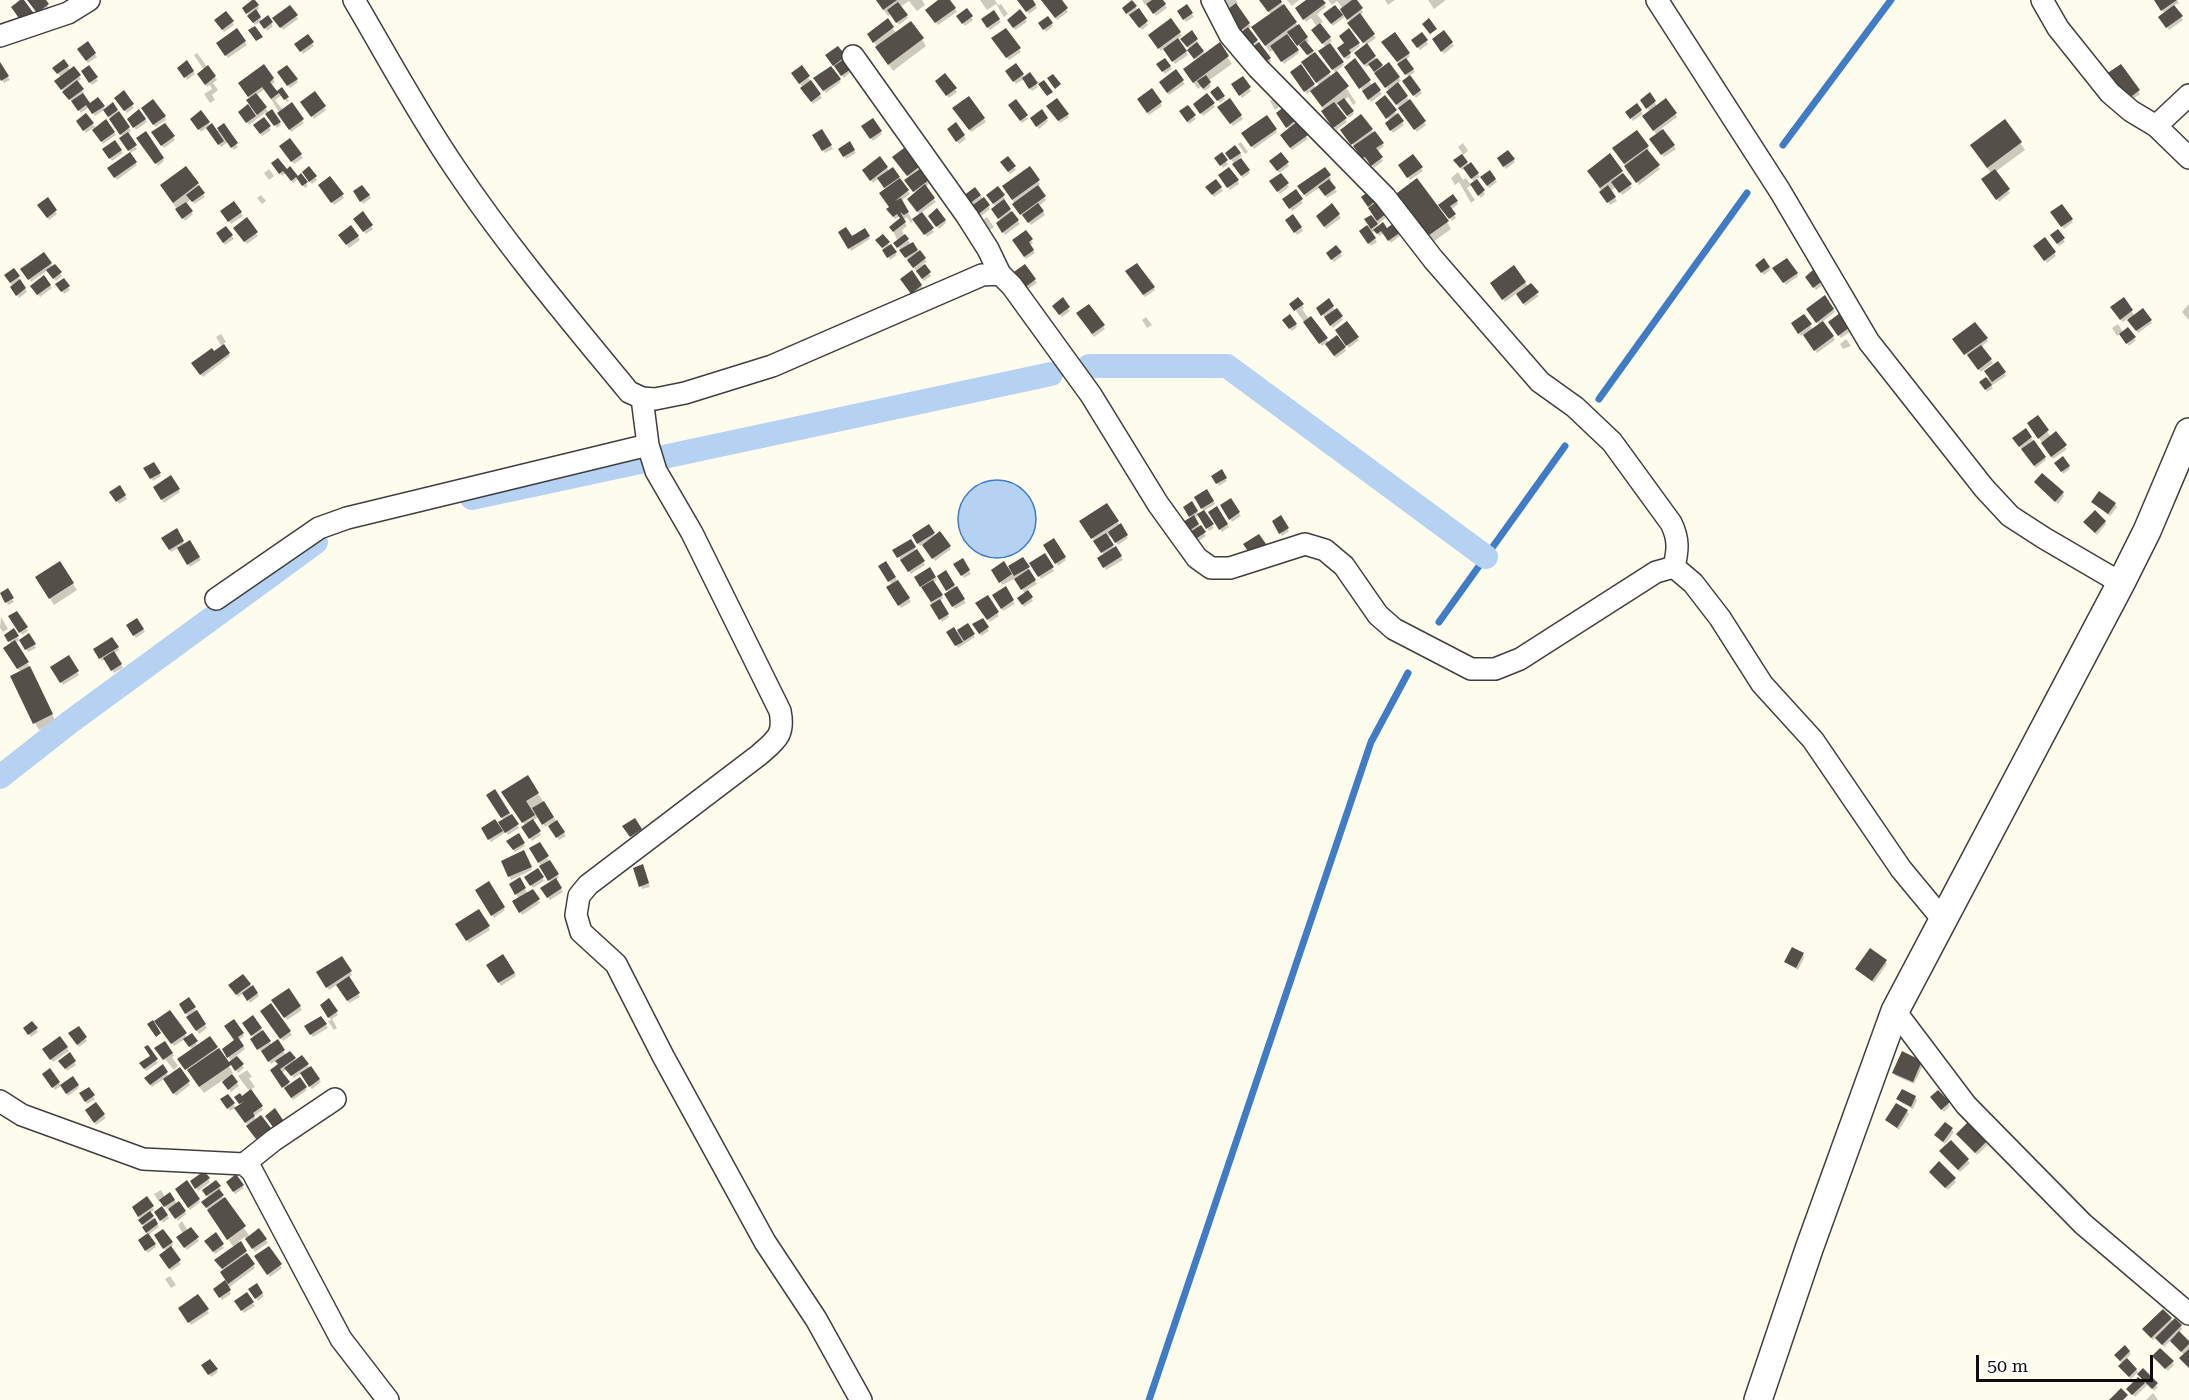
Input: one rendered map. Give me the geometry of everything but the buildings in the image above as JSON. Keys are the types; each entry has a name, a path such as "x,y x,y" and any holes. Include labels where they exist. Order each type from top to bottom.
{"street":[{"path":"0,36 68,13 89,0"},
{"path":"354,0 418,112 455,169 508,242 629,392 642,398 655,399 685,393 772,366 982,275 1000,274"},
{"path":"1212,0 1230,35 1258,68 1385,197 1433,258 1540,382 1575,407 1612,442 1671,523 1677,535 1678,546 1674,567"},
{"path":"1657,0 1780,191 1869,342 1984,488 2010,516 2121,583"},
{"path":"2042,0 2058,28 2110,93 2131,111 2156,126 2189,158"},
{"path":"853,56 967,216 988,249 1000,274 1091,395 1158,504 1197,558 1211,568 1230,568 1305,544 1325,550 1344,566 1378,615 1394,628 1472,669 1495,669 1520,659 1656,572 1674,567"},
{"path":"2156,126 2189,95"},
{"path":"642,398 652,456 780,711 783,726 776,740 759,755 588,885 579,896 576,915 581,932 616,964 663,1056 765,1242 816,1318 861,1400"},
{"path":"1758,1400 1809,1249 1895,1011 2121,583 2147,531 2189,432"},
{"path":"216,599 319,528 347,518 652,456"},
{"path":"1674,567 1693,583 1720,618 1762,684 1813,740 1901,869 1944,921"},
{"path":"1895,1011 1975,1113 2084,1224 2189,1314"},
{"path":"244,1164 274,1140 335,1099"},
{"path":"0,1101 22,1115 143,1159 244,1164 252,1171 340,1339 388,1400"}],"water":[{"path":"997,480 1012,483 1025,491 1033,504 1036,519 1033,534 1025,547 1012,555 997,558 982,555 969,547 961,534 958,519 961,504 969,491 982,483"}],"waterway":[{"path":"1783,145 1891,0"},
{"path":"1599,399 1747,193"},
{"path":"1089,366 1227,366 1486,557"},
{"path":"472,498 1051,374"},
{"path":"1439,622 1565,446"},
{"path":"0,777 70,722 316,542"},
{"path":"1149,1400 1371,742 1408,673"}]}
